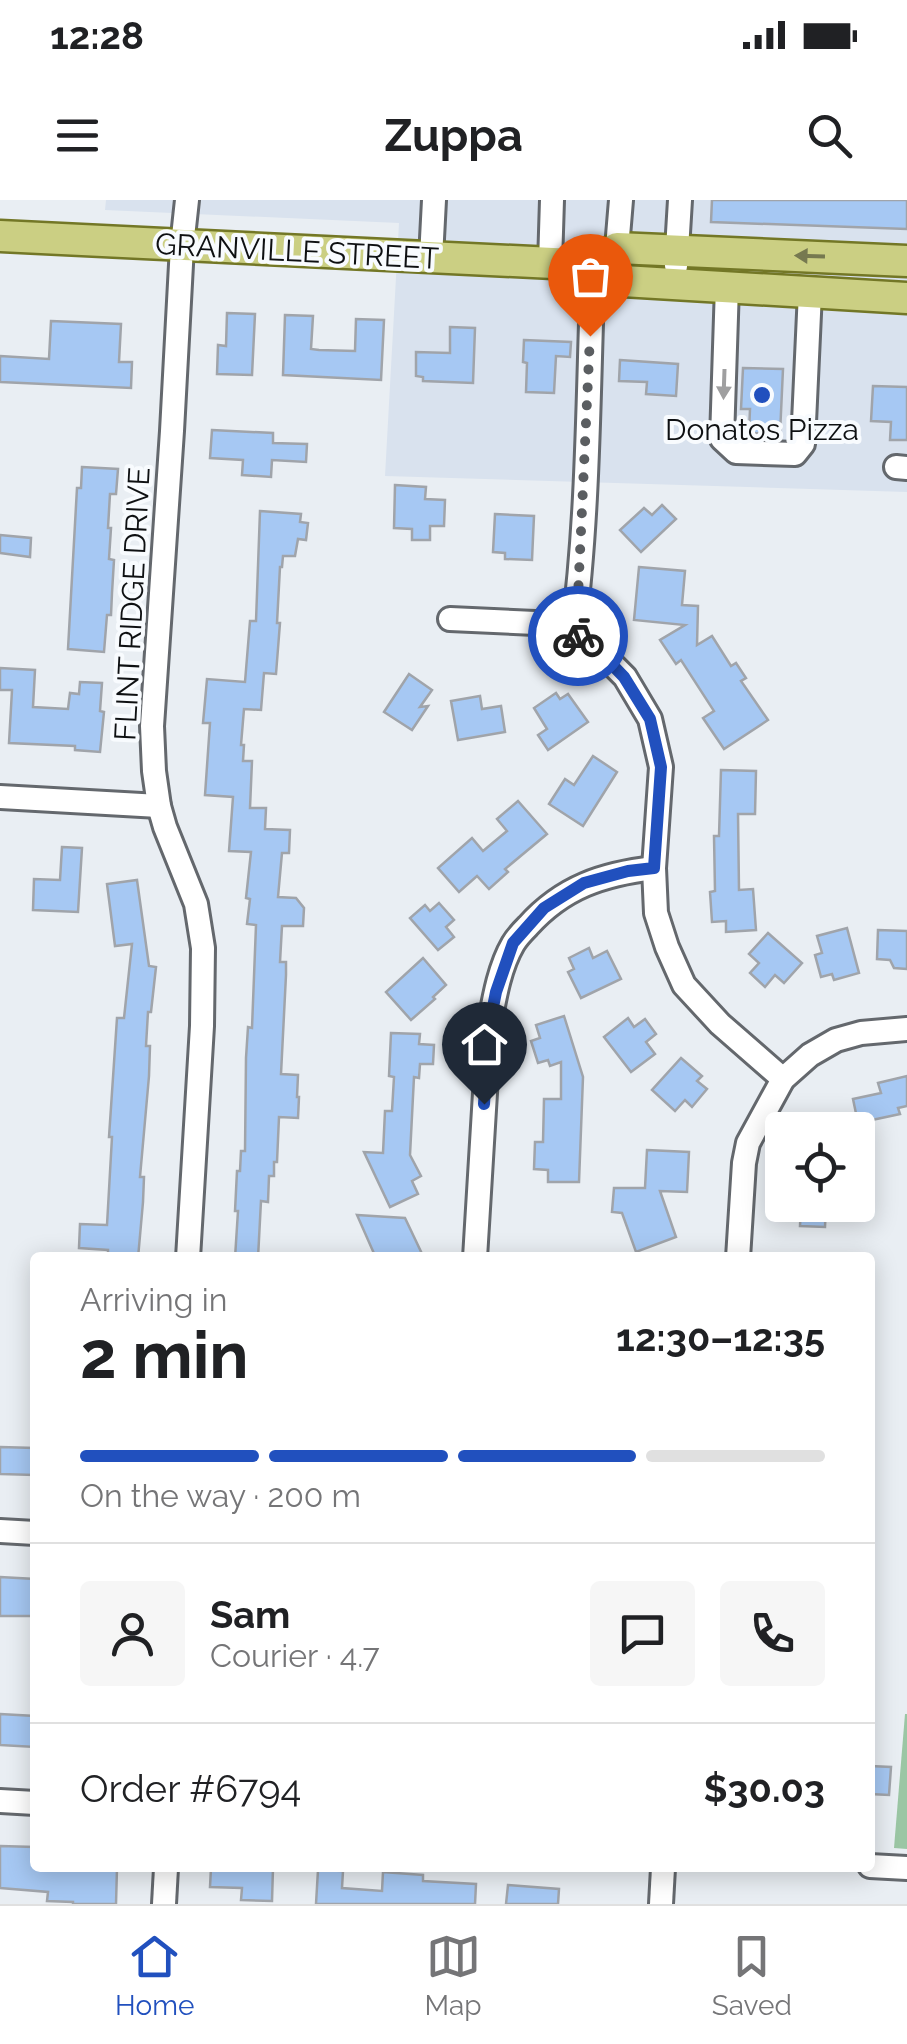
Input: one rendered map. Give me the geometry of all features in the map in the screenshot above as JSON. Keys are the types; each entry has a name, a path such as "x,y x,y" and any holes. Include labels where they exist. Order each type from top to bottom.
{"main road":[{"name":"GRANVILLE STREET","path":"0,236 550,264 677,250 907,260"},
{"name":"GRANVILLE STREET","path":"606,256 622,281 907,298"}],"street":[{"name":"FLINT RIDGE DRIVE","path":"187,200 152,726 160,806 196,904 203,948 188,1252"},
{"path":"431,258 434,200"},
{"path":"550,264 552,200"},
{"path":"573,633 606,256 621,200"},
{"path":"676,283 680,200"},
{"path":"727,286 722,438 736,452 795,454 803,444 810,292"},
{"path":"450,619 535,623 573,633 595,647 624,677 650,719 661,767 654,868 656,912 667,948 684,984 720,1024 783,1079"},
{"path":"0,798 160,806"},
{"path":"475,1252 489,1027 513,943 544,908 584,883 654,868"},
{"path":"738,1252 748,1144 783,1079 810,1055 836,1040 860,1033 907,1029"},
{"path":"0,1531 30,1533"},
{"path":"0,1801 30,1803"},
{"path":"875,1866 907,1868"},
{"path":"164,1904 166,1872"},
{"path":"661,1904 663,1872"}],"shaded area":[{"path":"106,200 712,200 711,222 907,229 907,492 385,476 399,223 105,210"}],"green space":[{"path":"907,1714 907,1849 894,1848"}],"building":[{"path":"712,200 907,200 907,229 711,222"},
{"path":"227,313 255,314 252,375 217,374 218,345 226,346"},
{"path":"285,315 313,316 311,349 319,350 355,351 356,319 384,320 381,380 283,375"},
{"path":"51,321 121,324 119,362 132,362 131,388 0,382 0,356 49,359"},
{"path":"450,327 475,328 473,383 423,381 423,377 416,376 416,352 450,353"},
{"path":"524,340 571,342 570,357 556,356 554,393 526,392"},
{"path":"620,360 678,364 676,396 646,394 647,382 619,381"},
{"name":"Donatos Pizza","path":"743,368 783,369 780,434 749,433 750,409 741,409"},
{"path":"873,386 907,387 907,440 890,440 891,422 871,421"},
{"path":"212,430 273,433 273,443 307,444 306,462 272,460 271,477 242,475 243,460 210,458"},
{"path":"82,467 118,469 116,494 110,494 109,559 114,560 104,652 68,649 77,488 81,488"},
{"path":"395,485 426,487 425,499 445,500 444,526 430,526 430,540 412,540 412,529 394,528"},
{"path":"662,505 676,519 641,552 620,530 644,508 652,515"},
{"path":"260,511 301,514 300,522 308,523 306,540 298,539 295,556 283,556 280,567 276,674 264,673 261,710 244,709 241,745 243,761 252,761 250,808 266,808 265,829 290,830 289,853 282,853 278,897 296,898 304,908 303,926 282,926 280,962 286,962 281,1074 298,1075 298,1118 279,1117 274,1176 269,1176 268,1202 261,1201 258,1252 235,1252 237,1171 241,1151 245,1151 246,1058 248,1027 252,1028 256,925 247,924 251,852 229,851 233,797 205,795 210,723 203,723 207,679 245,682 250,621 256,621"},
{"path":"495,514 534,516 532,560 505,559 505,553 493,552"},
{"path":"0,535 31,538 30,557 0,553"},
{"path":"639,567 685,571 682,605 698,606 697,645 712,636 731,666 736,663 746,678 741,681 768,720 724,749 703,718 714,711 681,660 676,664 660,640 685,625 634,620"},
{"path":"0,668 35,670 33,707 68,709 70,693 79,694 80,682 102,683 100,752 75,750 75,746 9,743 12,690 0,690"},
{"path":"409,674 432,690 420,707 428,706 412,730 384,712"},
{"path":"556,693 560,699 568,694 588,722 548,750 538,735 547,729 534,708"},
{"path":"480,696 482,709 501,706 505,732 458,740 451,701"},
{"path":"593,756 617,772 583,826 549,804 565,779 574,785"},
{"path":"721,770 756,771 755,814 738,814 739,890 753,889 756,930 726,932 726,921 712,922 710,892 715,891 714,836 719,836"},
{"path":"518,801 547,834 505,869 508,872 489,889 477,876 459,892 438,868 472,838 483,851 507,831 497,819"},
{"path":"62,847 82,848 78,912 33,910 34,879 60,880"},
{"path":"137,880 149,966 156,967 148,1012 149,1076 139,1252 79,1248 80,1224 107,1225 117,1018 124,1018 132,944 115,946 107,884"},
{"path":"439,903 454,920 446,927 454,937 438,950 410,918 425,905 430,911"},
{"path":"847,928 859,973 834,980 832,974 821,977 815,955 822,953 817,936"},
{"path":"878,930 907,931 907,969 894,968 890,960 877,959"},
{"path":"768,933 802,963 784,983 775,975 765,987 750,973 759,963 749,954"},
{"path":"589,948 593,958 607,951 621,979 581,998 568,972 574,969 569,958"},
{"path":"423,958 446,985 411,1020 386,992"},
{"path":"564,1016 583,1077 579,1182 548,1182 548,1170 534,1169 535,1142 543,1142 544,1099 561,1099 561,1062 550,1066 548,1060 538,1063 531,1041 540,1038 536,1025"},
{"path":"628,1018 634,1027 645,1019 656,1034 646,1042 655,1054 631,1072 604,1037"},
{"path":"391,1033 420,1034 419,1044 434,1045 433,1064 420,1064 419,1078 414,1077 410,1155 421,1176 412,1181 418,1194 390,1207 364,1152 383,1153 385,1111 392,1111"},
{"path":"681,1058 702,1076 697,1081 707,1089 692,1107 685,1100 675,1111 652,1090"},
{"path":"907,1076 907,1106 898,1108 900,1114 875,1119 875,1112 856,1112 853,1099 881,1093 878,1083"},
{"path":"647,1150 689,1152 687,1192 660,1191 676,1237 636,1252 622,1213 612,1212 614,1188 645,1188"},
{"path":"357,1215 405,1218 421,1252 373,1252"},
{"path":"800,1222 825,1222 825,1227 800,1226"},
{"path":"0,1447 30,1448 30,1475 0,1474"},
{"path":"0,1577 30,1579 30,1616 0,1616"},
{"path":"0,1714 30,1716 30,1747 0,1745"},
{"path":"875,1766 891,1767 889,1795 875,1794"},
{"path":"0,1846 30,1847 30,1872 117,1872 116,1904 47,1901 48,1892 0,1888"},
{"path":"211,1872 273,1872 272,1901 241,1900 242,1888 210,1887"},
{"path":"318,1872 343,1872 342,1888 382,1891 383,1872 423,1875 423,1881 476,1884 475,1904 316,1904"},
{"path":"508,1885 559,1889 558,1904 506,1904"}],"way so far":[{"path":"578,636 573,633 590,336"}],"place":[{"name":"Donatos Pizza","path":"762,395"}],"route":[{"path":"484,1104 489,1027 513,943 544,908 584,883 654,868 661,767 650,719 624,677 595,647 578,636"}]}
